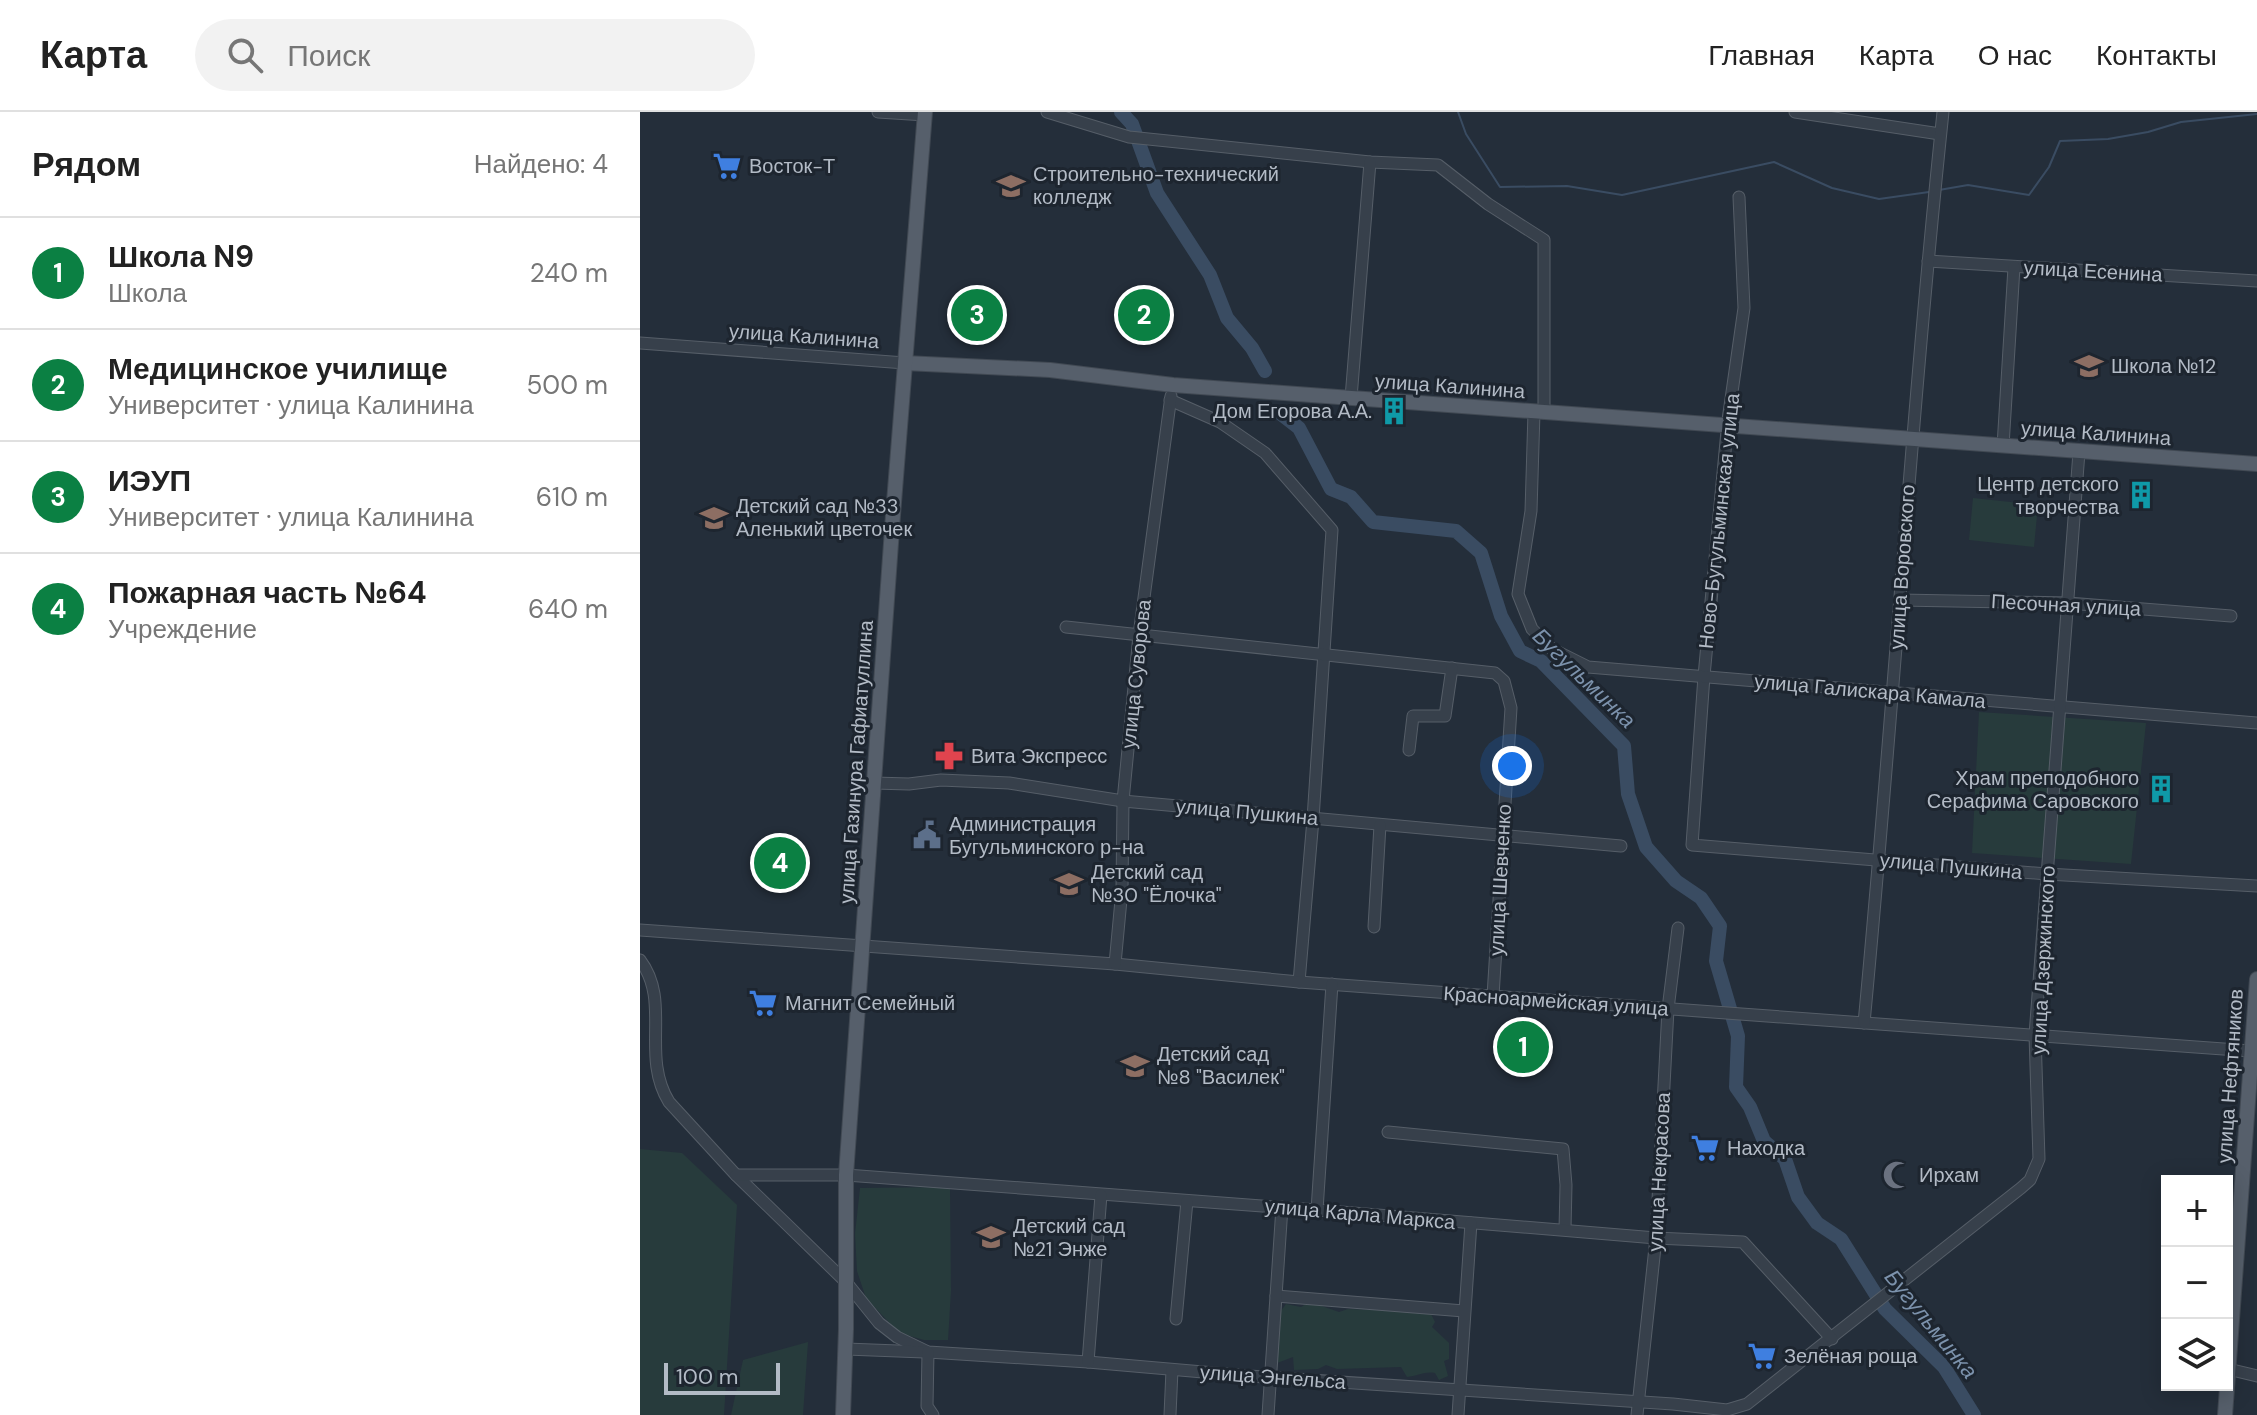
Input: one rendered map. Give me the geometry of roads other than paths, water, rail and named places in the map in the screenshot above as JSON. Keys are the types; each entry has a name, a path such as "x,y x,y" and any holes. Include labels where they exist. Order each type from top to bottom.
{"main road":[{"name":"улица Газинура Гафиатуллина","path":"843,1415 846,1175 925,114"},
{"name":"улица Калинина","path":"905,363 1050,370 1172,393 1351,398 1727,428 2257,464"},
{"name":"улица Нефтяников","path":"2232,1319 2257,979"},
{"name":"улица Нефтяников","path":"2225,1415 2227,1391"}],"street":[{"path":"878,112 925,114"},
{"path":"1047,112 1129,137 1370,162 1438,165 1488,204 1544,240 1539,412"},
{"path":"1795,112 1940,134"},
{"name":"улица Воровского","path":"1864,1023 1894,693 1911,440 1943,112"},
{"path":"1351,398 1370,162"},
{"name":"Ново-Бугульминская улица","path":"1692,845 1727,428 1744,308 1739,197"},
{"name":"улица Есенина","path":"1928,261 2257,281"},
{"path":"2003,446 2014,267"},
{"name":"улица Калинина","path":"640,343 905,363"},
{"path":"1172,393 1265,453 1332,530 1299,982"},
{"name":"улица Суворова","path":"1115,964 1122,889 1123,801 1139,635 1172,393"},
{"name":"улица Галискара Камала","path":"1539,412 1531,511 1518,594 1532,629 1552,649 1588,667 2257,723"},
{"name":"улица Дзержинского","path":"1731,1412 1747,1404 1832,1339 2030,1180 2039,1159 2035,1035 2079,452"},
{"name":"Песочная улица","path":"1900,600 2068,603 2231,616"},
{"path":"1066,627 1452,668 1445,716 1413,716 1409,750"},
{"name":"улица Шевченко","path":"1452,668 1495,673 1504,681 1511,708 1493,996"},
{"name":"улица Пушкина","path":"874,783 909,784 941,780 1009,783 1123,801 1621,846"},
{"path":"1374,927 1380,825"},
{"name":"улица Пушкина","path":"1692,845 2047,874 2257,886"},
{"name":"улица Некрасова","path":"1637,1415 1656,1238 1668,1009 1678,928"},
{"name":"Красноармейская улица","path":"640,930 1115,964 1299,982 2251,1051"},
{"name":"улица Энгельса","path":"640,960 653,988 652,1061 660,1090 736,1175 846,1282 879,1323 897,1337 928,1352 1638,1402 1731,1412"},
{"path":"1317,1210 1332,984"},
{"path":"1388,1132 1563,1149 1565,1229"},
{"name":"улица Карла Маркса","path":"736,1175 846,1175 1656,1238 1743,1242 1832,1339"},
{"path":"1088,1362 1101,1195"},
{"path":"1176,1319 1187,1201"},
{"path":"1268,1415 1282,1207"},
{"path":"1458,1415 1471,1223"},
{"path":"1276,1296 1464,1311"},
{"path":"846,1349 928,1352 927,1406 933,1415"},
{"path":"1170,1415 1172,1370"},
{"path":"2233,1370 2257,1376"}],"waterway":[{"name":"Бугульминка","path":"1121,112 1132,124 1157,193 1210,275 1227,318 1252,348 1265,371"},
{"path":"1458,112 1466,134 1500,187 1567,186 1622,195 1774,162 1832,188 1879,199 1929,192"},
{"path":"1939,190 1968,185 2029,195 2049,167 2060,141 2108,139 2181,122 2257,114"},
{"name":"Бугульминка","path":"1281,414 1299,428 1331,489 1351,497 1373,522 1456,531 1481,553 1501,616 1520,651 1541,661 1624,746 1628,794 1646,847 1676,881 1701,898 1720,926 1716,961 1738,1036 1736,1087 1750,1107 1764,1141 1785,1159 1798,1197 1817,1223 1841,1239 1885,1309 1944,1367 1974,1415"}],"place":[{"name":"Восток-Т","path":"727,166"},
{"name":"Строительно-технический колледж","path":"1011,186"},
{"name":"ИЭУП","path":"977,315"},
{"name":"Медицинское училище","path":"1144,315"},
{"name":"Школа №12","path":"2089,366"},
{"name":"Дом Егорова А.А.","path":"1394,411"},
{"name":"Центр детского творчества","path":"2141,495"},
{"name":"Детский сад №33 Аленький цветочек","path":"714,518"},
{"name":"Вита Экспресс","path":"949,756"},
{"name":"Храм преподобного Серафима Саровского","path":"2161,789"},
{"name":"Администрация Бугульминского р-на","path":"927,835"},
{"name":"Пожарная часть №64","path":"780,863"},
{"name":"Детский сад №30 \"Ёлочка\"","path":"1069,884"},
{"name":"Магнит Семейный","path":"763,1003"},
{"name":"Школа N9","path":"1523,1047"},
{"name":"Детский сад №8 \"Василек\"","path":"1135,1066"},
{"name":"Находка","path":"1705,1148"},
{"name":"Ирхам","path":"1897,1175"},
{"name":"Детский сад №21 Энже","path":"991,1237"},
{"name":"Зелёная роща","path":"1762,1356"}]}
